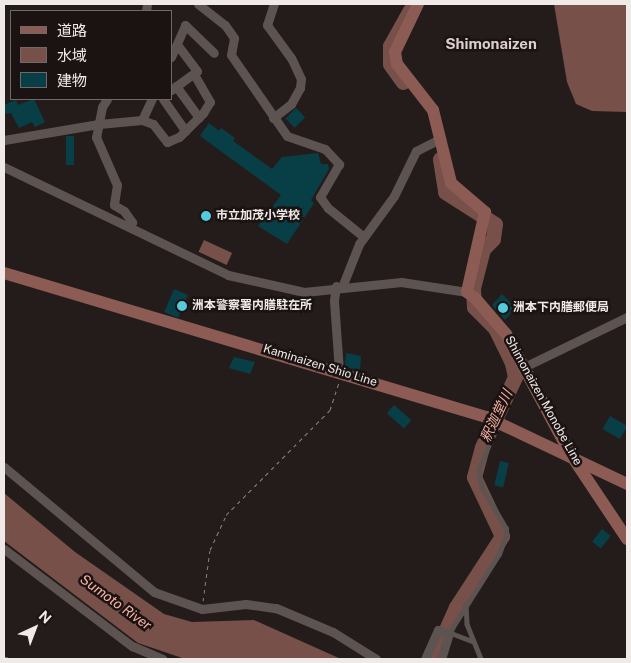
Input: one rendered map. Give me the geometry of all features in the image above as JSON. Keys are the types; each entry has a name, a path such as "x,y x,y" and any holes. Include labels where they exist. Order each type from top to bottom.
{"main road":[{"path":"418,4 395,52 397,64 432,110 437,140 451,183 485,217 471,295"},
{"name":"Kaminaizen Shio Line","path":"4,273 339,371 494,421 571,455 627,484"},
{"name":"Shimonaizen Monobe Line","path":"471,295 506,334 522,368 571,455 610,518 627,539"}],"street":[{"path":"198,4 225,25 234,38 231,55 287,136 325,149 340,164 320,197 328,208 364,237"},
{"path":"273,118 291,104 300,88 301,79 291,58 267,26 274,4"},
{"path":"172,55 178,46 185,25 214,53"},
{"path":"178,46 197,71 174,88 199,118"},
{"path":"4,140 99,124 142,120 153,124 167,142 185,131 199,118 210,102 194,74"},
{"path":"107,100 96,138 117,185 114,205 124,211 132,222 130,225"},
{"path":"164,100 185,131"},
{"path":"142,120 150,102"},
{"path":"339,371 334,301 339,286 364,237 394,196 416,151 437,140"},
{"path":"4,167 130,225 228,275 304,292 339,286 401,282 471,295"},
{"path":"522,368 627,317"},
{"path":"4,467 154,592 202,609 246,604 276,608 334,632 376,659"},
{"path":"4,549 132,646 162,659"},
{"path":"425,659 438,630 449,633 441,659"}],"lane":[{"path":"473,642 449,633 466,603 499,554 506,536 506,529 482,488 479,477 494,421"},
{"path":"466,603 465,615 473,642 481,659"}],"path":[{"path":"202,609 210,550 218,527 226,515 330,410 336,395 339,371"},
{"path":"4,657 21,659"}],"water":[{"path":"554,4 627,4 627,112 592,111 576,104 567,82"},
{"path":"204,240 232,253 227,265 199,252"},
{"name":"Sumoto River","path":"4,493 75,552 164,614 192,622 254,620 341,659 185,659 138,643 4,541"}],"building":[{"path":"16,100 18,105 34,100 45,122 35,127 32,122 19,128 11,113 4,114 4,105"},
{"path":"296,108 305,117 295,128 285,119"},
{"path":"209,123 219,131 221,128 235,138 233,141 272,169 282,157 318,153 321,164 328,164 329,169 311,200 314,203 287,244 258,226 281,195 200,136"},
{"path":"66,136 74,136 74,165 66,165"},
{"path":"174,289 188,295 178,318 164,312"},
{"path":"502,294 516,308 505,320 492,305"},
{"path":"346,353 361,356 360,370 345,367"},
{"path":"234,357 255,362 250,374 229,368"},
{"path":"394,405 411,420 404,428 387,413"},
{"path":"610,416 627,426 620,439 602,429"},
{"path":"500,461 509,463 503,487 494,485"},
{"path":"602,529 611,536 601,548 592,542"}],"waterway":[{"name":"釈迦堂川","path":"403,82 390,64 390,46 410,10"},
{"name":"釈迦堂川","path":"440,159 445,192 495,224 493,239 483,249 473,288 474,307 495,328 512,363 515,377 482,447 474,477 502,536 456,607 445,632"},
{"name":"釈迦堂川","path":"434,659 440,643"}],"place":[{"name":"市立加茂小学校","path":"206,216"},
{"name":"洲本警察署内膳駐在所","path":"182,306"},
{"name":"洲本下内膳郵便局","path":"503,308"}],"district":[{"name":"Shimonaizen","path":"491,44"}]}
